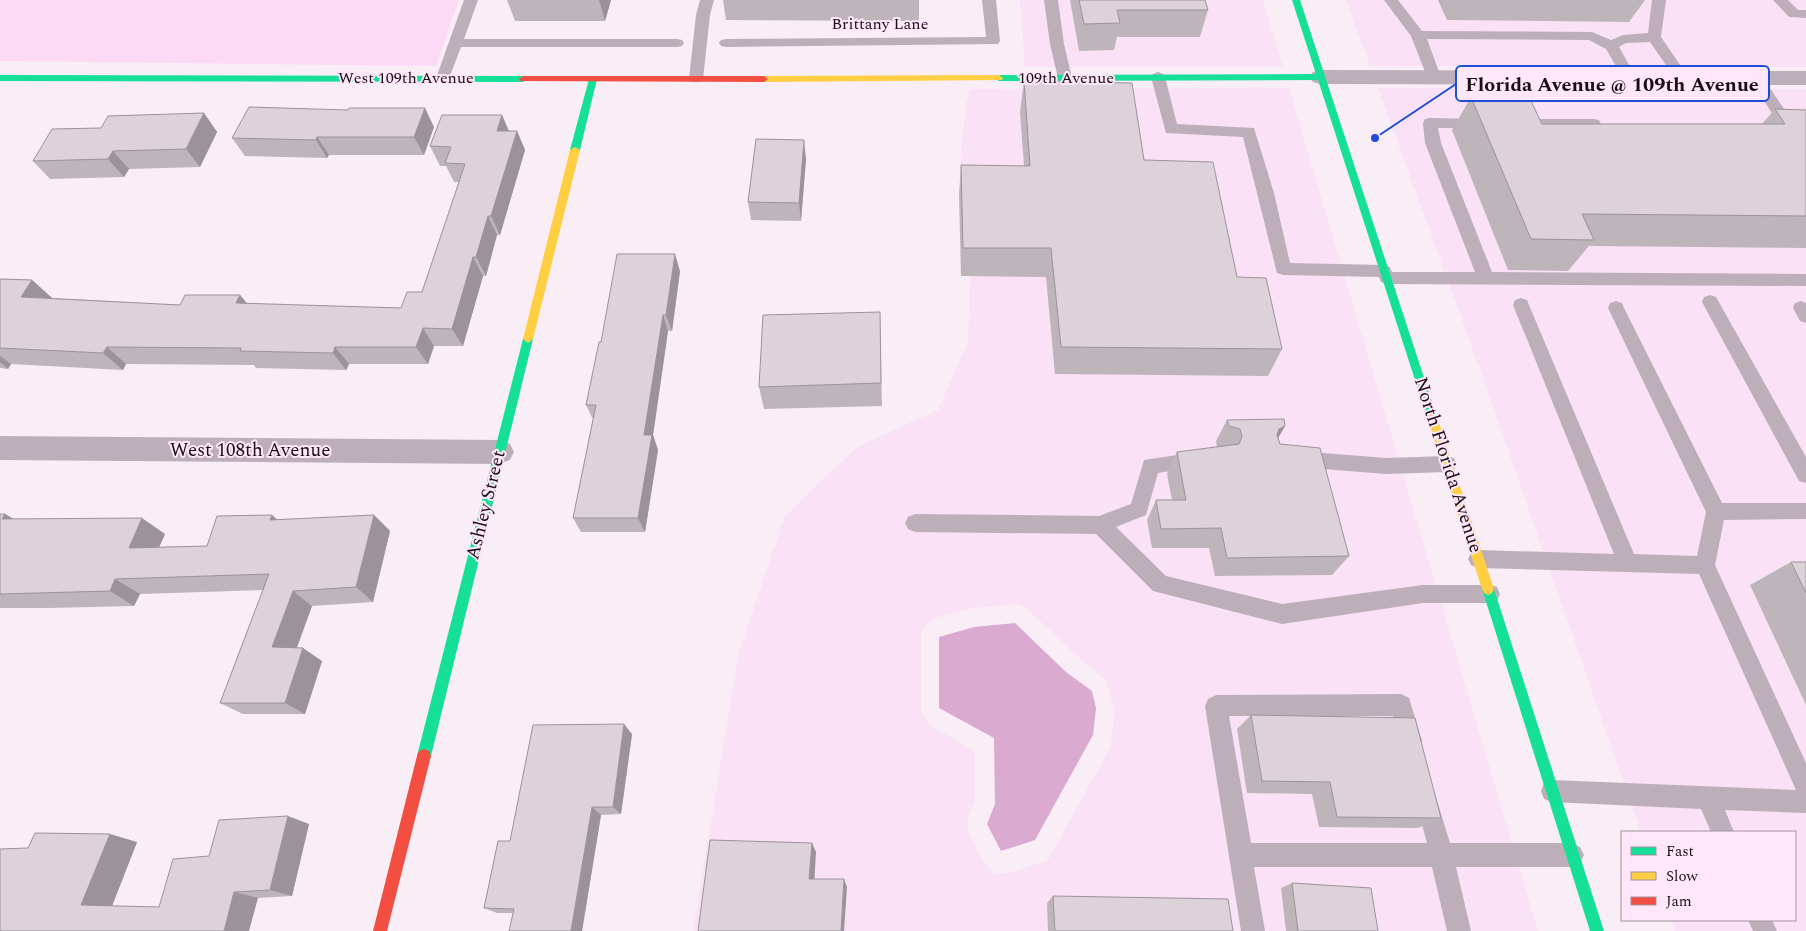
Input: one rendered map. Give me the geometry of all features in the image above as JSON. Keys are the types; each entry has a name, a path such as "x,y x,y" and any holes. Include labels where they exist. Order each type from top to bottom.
{"street":[{"name":"North Florida Avenue","path":"1296,0 1490,594 1597,931"},
{"name":"109th Avenue","path":"812,79 1320,77"},
{"path":"1320,77 1806,78"},
{"name":"West 109th Avenue","path":"0,78 812,79"},
{"name":"Ashley Street","path":"380,931 593,79"},
{"name":"West 108th Avenue","path":"0,448 500,452"}],"lane":[{"path":"443,78 471,0"},
{"path":"696,79 703,15 708,0"},
{"name":"Brittany Lane","path":"726,43 994,41 990,0"},
{"path":"1051,0 1065,78"},
{"path":"1391,0 1418,35 1434,77"},
{"path":"1659,0 1654,37 1682,78"},
{"path":"1780,0 1794,14 1806,14"},
{"path":"1418,35 1592,36 1611,46 1629,77"},
{"path":"1611,46 1623,39 1654,37"},
{"path":"455,43 677,43"},
{"path":"1158,77 1171,129 1249,132 1266,193 1283,269 1486,279 1806,280"},
{"path":"1756,78 1788,126"},
{"path":"1486,279 1433,143 1430,123 1609,124"},
{"path":"1768,126 1788,126 1806,133"},
{"path":"1710,302 1806,475"},
{"path":"1521,305 1628,563"},
{"path":"1616,308 1716,512 1705,565 1806,788"},
{"path":"915,523 1100,525 1139,508 1151,466 1220,457"},
{"path":"1284,458 1386,466 1447,464"},
{"path":"1716,512 1806,511"},
{"path":"1100,525 1160,584 1282,614 1423,594 1490,594"},
{"path":"1478,559 1705,565"},
{"path":"1253,931 1216,706 1401,706 1441,854 1459,931"},
{"path":"1552,792 1806,802"},
{"path":"1708,798 1723,831"},
{"path":"1241,855 1572,855"}],"shaded area":[{"path":"0,0 459,0 436,66 0,61"},
{"path":"1020,0 1263,0 1283,66 1025,67"},
{"path":"1346,0 1806,0 1806,67 1370,66"},
{"path":"1289,88 1538,931 693,931 739,652 785,516 857,447 938,410 968,342 971,247 960,195 961,149 966,104 970,89","holes":["1018,604 1027,609 1077,656 1106,680 1115,713 1110,748 1048,860 1007,874 994,873 984,863 970,836 967,821 975,798 975,751 931,726 921,712 921,636 925,625 935,618 972,608"]},
{"path":"1378,88 1806,89 1806,931 1675,931 1672,921 1796,921 1796,831 1641,831 1481,372"},
{"path":"1015,623 1066,672 1092,691 1096,708 1093,735 1035,840 1001,851 987,824 995,804 994,738 939,708 939,637 974,627"}],"building":[{"path":"1079,0 1205,0 1208,10 1117,10 1120,23 1084,24"},
{"path":"1024,81 1132,83 1144,160 1213,162 1237,277 1266,278 1282,349 1061,347 1051,248 963,248 961,165 1030,166"},
{"path":"1471,97 1530,99 1542,124 1785,124 1775,109 1806,110 1806,216 1582,214 1594,240 1531,239"},
{"path":"249,107 348,110 349,108 425,108 414,137 317,137 316,140 232,138"},
{"path":"204,113 186,149 113,151 108,159 33,161 52,129 101,128 108,116"},
{"path":"442,115 502,115 497,131 517,131 491,216 488,216 476,257 473,257 452,329 423,328 416,347 335,347 333,353 240,351 241,348 107,347 103,353 0,348 0,279 32,280 21,297 180,305 185,295 240,295 236,303 401,308 407,292 422,292 465,164 445,163 451,147 430,146"},
{"path":"756,139 804,140 799,203 748,202"},
{"path":"617,254 675,254 666,315 663,315 644,435 652,435 638,518 573,518 596,405 586,405 599,342 601,342"},
{"path":"880,312 881,383 759,387 763,315"},
{"path":"1284,419 1285,426 1279,429 1277,435 1280,444 1320,448 1349,556 1227,558 1221,528 1161,529 1156,500 1186,500 1177,452 1239,444 1242,436 1240,429 1229,426 1227,420"},
{"path":"0,514 5,514 2,519 142,518 129,548 207,546 217,516 272,515 270,520 374,515 356,587 293,591 272,647 303,648 285,703 220,703 269,574 115,579 110,591 0,594"},
{"path":"1791,562 1806,562 1806,593"},
{"path":"1251,715 1415,718 1441,818 1337,817 1330,782 1262,781"},
{"path":"624,724 613,807 592,807 571,931 509,931 514,909 484,908 498,841 510,841 533,725"},
{"path":"288,816 270,890 234,892 224,931 0,931 0,849 28,848 35,833 110,834 81,905 159,907 173,859 209,856 219,820"},
{"path":"710,840 812,843 809,879 844,879 841,931 698,931"},
{"path":"1292,883 1371,888 1378,931 1298,931"},
{"path":"1053,896 1228,899 1233,931 1055,931"}],"traffic: fast":[{"path":"1296,0 1432,417"},
{"path":"999,78 1320,77"},
{"path":"0,78 523,79"},
{"path":"575,150 593,79"},
{"path":"424,756 528,339"},
{"path":"1488,589 1597,931"}],"traffic: slow":[{"path":"764,79 999,78"},
{"path":"528,339 575,150"},
{"path":"1432,417 1488,589"}],"traffic: jam":[{"path":"523,79 764,79"},
{"path":"380,931 424,756"}],"place":[{"name":"Florida Avenue @ 109th Avenue","path":"1375,138"}]}
